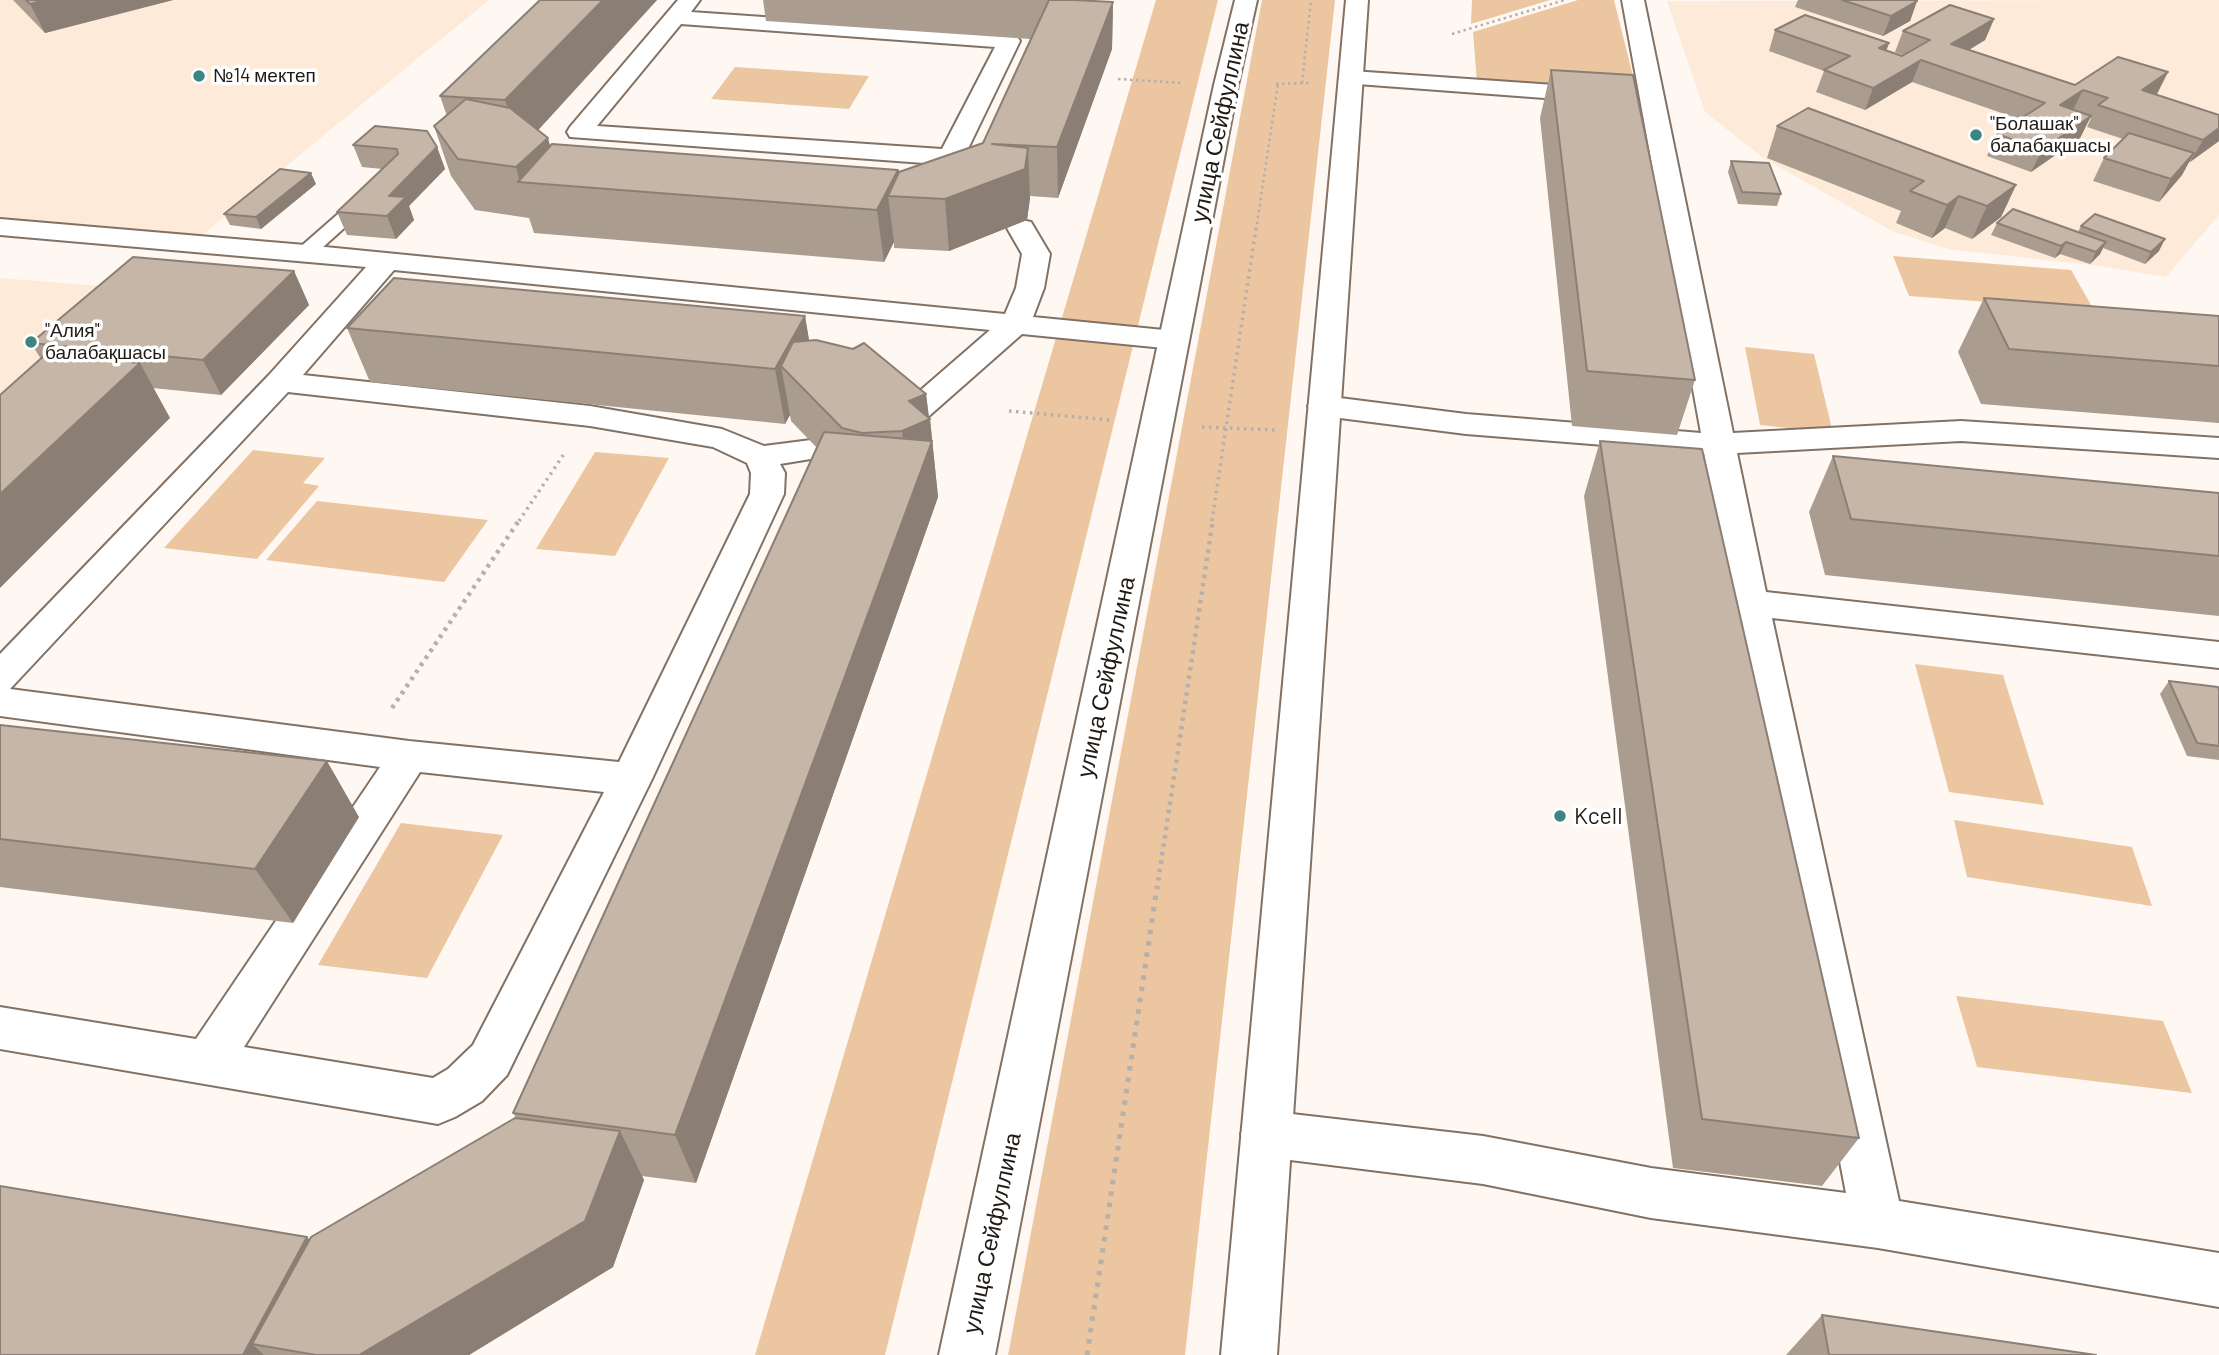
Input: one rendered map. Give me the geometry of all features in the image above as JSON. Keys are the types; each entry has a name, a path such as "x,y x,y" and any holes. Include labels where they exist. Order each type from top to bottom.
{"street":[{"name":"улица Сейфуллина","path":"967,1355 1246,0"},
{"path":"1248,1355 1357,0"},
{"path":"1633,0 1750,603 1878,1223"},
{"path":"682,8 1009,41 955,167 579,132 682,8"},
{"path":"1352,78 1653,99"},
{"path":"0,227 305,253 1174,340"},
{"path":"918,409 1016,323 1030,288 1036,254 1021,228"},
{"path":"0,678 280,382 387,261"},
{"path":"280,382 590,416 722,439 760,457 811,450"},
{"path":"1324,406 1466,424 1719,444 1961,431 2219,449"},
{"path":"0,1028 438,1101 465,1085 490,1060 631,779 767,494 768,473 760,457"},
{"path":"1750,603 2219,655"},
{"path":"0,702 409,756 631,779"},
{"path":"208,1061 409,756"},
{"path":"1266,1135 1483,1160 1651,1193 1878,1223 2219,1280"}],"lane":[{"path":"305,253 380,186"}],"path":[{"path":"1302,83 1311,0"},
{"path":"1452,34 1565,0"},
{"path":"1087,1355 1278,84"},
{"path":"363,750 590,416"}],"shaded area":[{"name":"№14 мектеп","path":"0,0 489,0 201,236 0,218"},
{"path":"1156,0 1218,0 885,1355 755,1355"},
{"path":"1262,0 1335,0 1185,1355 1008,1355"},
{"path":"1472,0 1550,0 1471,24"},
{"path":"1578,0 1614,0 1637,92 1477,83 1473,32"},
{"name":"\"Болашак\" балабақшасы","path":"2219,0 2219,215 2166,277 2099,266 1948,249 1894,232 1763,158 1705,112 1667,1"},
{"path":"735,67 869,76 849,109 711,99"},
{"path":"1893,256 2071,270 2094,310 1909,296"},
{"name":"\"Алия\" балабақшасы","path":"0,278 124,288 0,396"},
{"path":"1745,347 1814,354 1833,433 1760,425"},
{"path":"253,450 325,458 303,483 319,486 257,559 164,548"},
{"path":"595,452 669,458 615,556 536,549"},
{"path":"317,501 488,520 444,582 266,560"},
{"path":"1915,664 2003,675 2044,805 1949,792"},
{"path":"1954,820 2132,847 2152,906 1967,877"},
{"path":"401,823 503,835 427,978 318,965"},
{"path":"1956,996 2163,1021 2192,1093 1977,1067"}],"building":[{"path":"26,0 44,0 30,4"},
{"path":"540,0 603,0 505,100 440,96"},
{"path":"1049,0 1113,2 1057,147 992,144 1028,148 1025,169 945,199 888,196 899,172 983,143"},
{"path":"1842,0 1915,0 1917,1 1891,16"},
{"path":"1950,5 1994,19 1951,44 2075,85 2118,57 2168,72 2142,90 2219,115 2219,128 2203,140 2098,105 2108,98 2083,90 2060,105 2091,116 2042,150 1997,134 2045,103 1921,60 1873,88 1824,70 1850,56 1775,30 1805,15 1889,43 1879,48 1902,56 1930,40 1903,31"},
{"path":"1551,70 1633,75 1695,380 1587,371"},
{"path":"466,99 510,108 548,138 516,167 458,159 434,126"},
{"path":"1808,108 2016,185 1987,206 1959,196 1947,205 1910,191 1924,181 1777,126"},
{"path":"375,126 427,131 437,147 389,196 406,197 387,216 337,212 398,154 397,149 353,145"},
{"path":"2129,133 2194,153 2171,179 2104,158"},
{"path":"552,144 898,170 877,210 518,182"},
{"path":"1731,161 1769,163 1781,194 1742,192"},
{"path":"280,169 311,173 256,217 224,214"},
{"path":"2013,209 2106,242 2096,252 2066,242 2061,246 1997,223"},
{"path":"2095,214 2165,239 2151,252 2081,226"},
{"path":"133,257 294,271 203,360 31,343"},
{"path":"394,278 805,316 775,369 347,328"},
{"path":"1984,298 2219,316 2219,366 2009,349"},
{"path":"816,340 853,349 864,343 926,394 909,401 930,419 902,431 862,433 842,428 781,366 793,342"},
{"path":"46,354 140,363 0,494 0,395"},
{"path":"824,432 932,441 675,1135 513,1113"},
{"path":"1600,441 1702,449 1859,1138 1702,1119"},
{"path":"1833,456 2219,493 2219,556 1851,519"},
{"path":"2169,681 2218,687 2219,746 2197,743"},
{"path":"0,725 327,761 255,869 0,839"},
{"path":"515,1118 620,1131 585,1221 359,1355 316,1355 252,1344 311,1237"},
{"path":"0,1186 307,1237 243,1355 0,1355"},
{"path":"1822,1315 2096,1355 1829,1355"}],"place":[{"name":"№14 мектеп","path":"199,76"},
{"name":"\"Болашак\" балабақшасы","path":"1976,135"},
{"name":"\"Алия\" балабақшасы","path":"31,342"},
{"name":"Kcell","path":"1560,816"}]}
